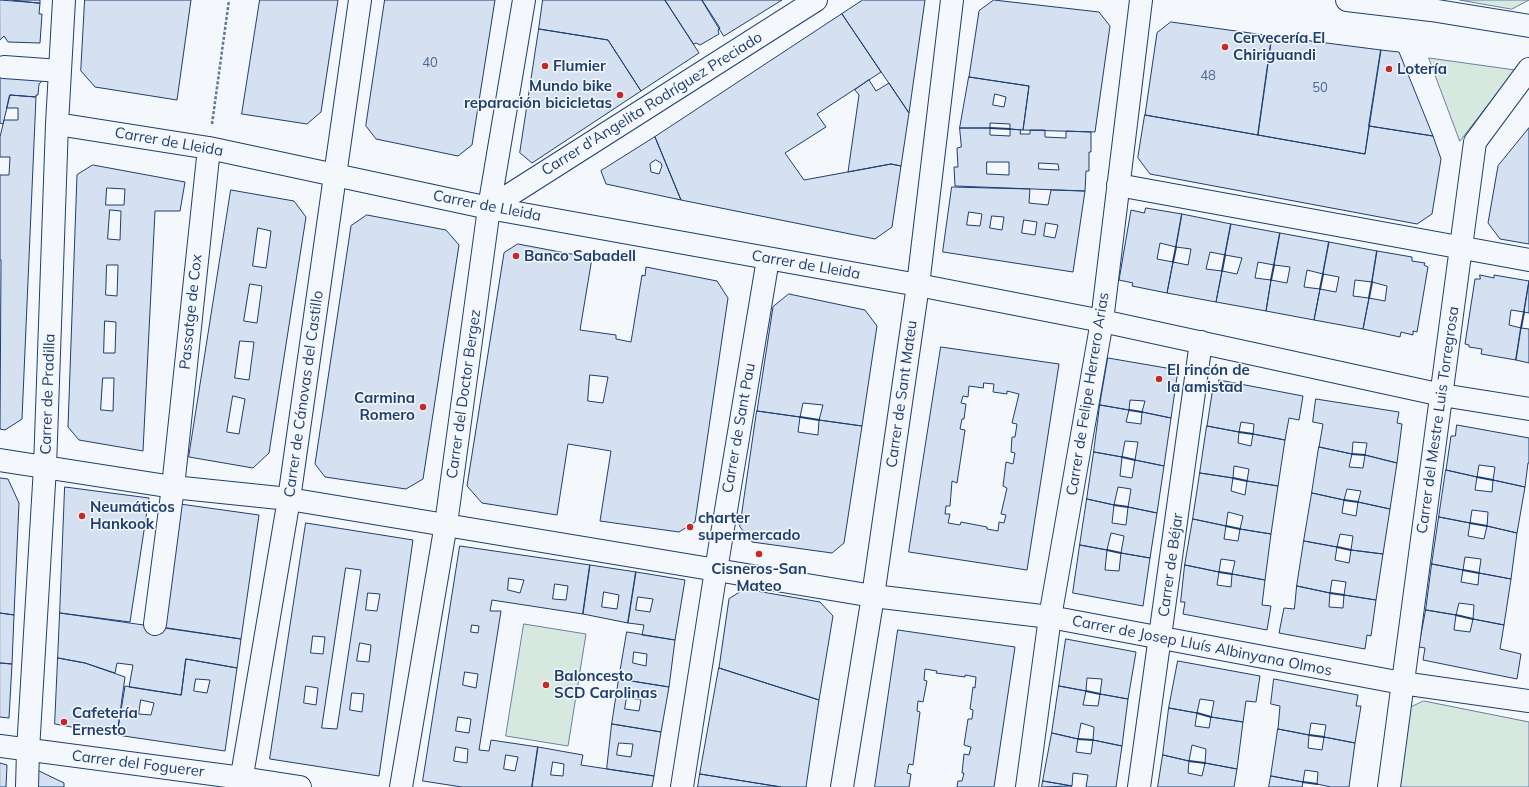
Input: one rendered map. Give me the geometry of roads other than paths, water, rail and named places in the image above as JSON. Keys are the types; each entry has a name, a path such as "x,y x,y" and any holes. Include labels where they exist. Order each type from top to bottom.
{"street":[{"name":"Carrer de Pradilla","path":"27,787 46,466 57,124 64,0"},
{"name":"Carrer de Cánovas del Castillo","path":"241,782 288,499 360,0"},
{"name":"Carrer del Doctor Bergez","path":"401,787 446,524 489,208 524,0"},
{"name":"Carrer d'Angelita Rodríguez Preciado","path":"489,208 816,0"},
{"name":"Carrer de Sant Mateu","path":"842,787 873,596 918,285 952,0"},
{"name":"Carrer de Felipe Herrero Arias","path":"1027,787 1050,617 1102,321 1141,0"},
{"path":"1347,0 1429,5 1529,26"},
{"path":"4,67 60,71"},
{"name":"Carrer del Mestre Luis Torregrosa","path":"1389,787 1475,142 1529,69"},
{"name":"Carrer de Lleida","path":"57,124 209,148 489,208 918,285 1102,321 1442,395 1529,409"},
{"name":"Passatge de Cox","path":"155,624 173,486 209,148"},
{"path":"1118,185 1529,260"},
{"name":"Carrer de Sant Pau","path":"682,787 716,570 768,258"},
{"name":"Carrer de Béjar","path":"1139,787 1161,638 1201,342"},
{"name":"Carrer de Josep Lluís Albinyana Olmos","path":"0,460 173,486 288,499 873,596 1050,617 1402,684 1529,701"},
{"name":"Carrer del Foguerer","path":"0,746 241,782 300,787"}],"place":[{"name":"Cervecería El Chiriguandi","path":"1225,47"},
{"name":"Flumier","path":"545,66"},
{"name":"Lotería","path":"1389,69"},
{"name":"Mundo bike reparación bicicletas","path":"620,95"},
{"name":"Banco Sabadell","path":"516,256"},
{"name":"El rincón de la amistad","path":"1159,379"},
{"name":"Carmina Romero","path":"423,407"},
{"name":"Neumáticos Hankook","path":"82,516"},
{"name":"charter supermercado","path":"690,527"},
{"name":"Cisneros-San Mateo","path":"759,554"},
{"name":"Baloncesto SCD Carolinas","path":"546,685"},
{"name":"Cafetería Ernesto","path":"64,722"}]}
